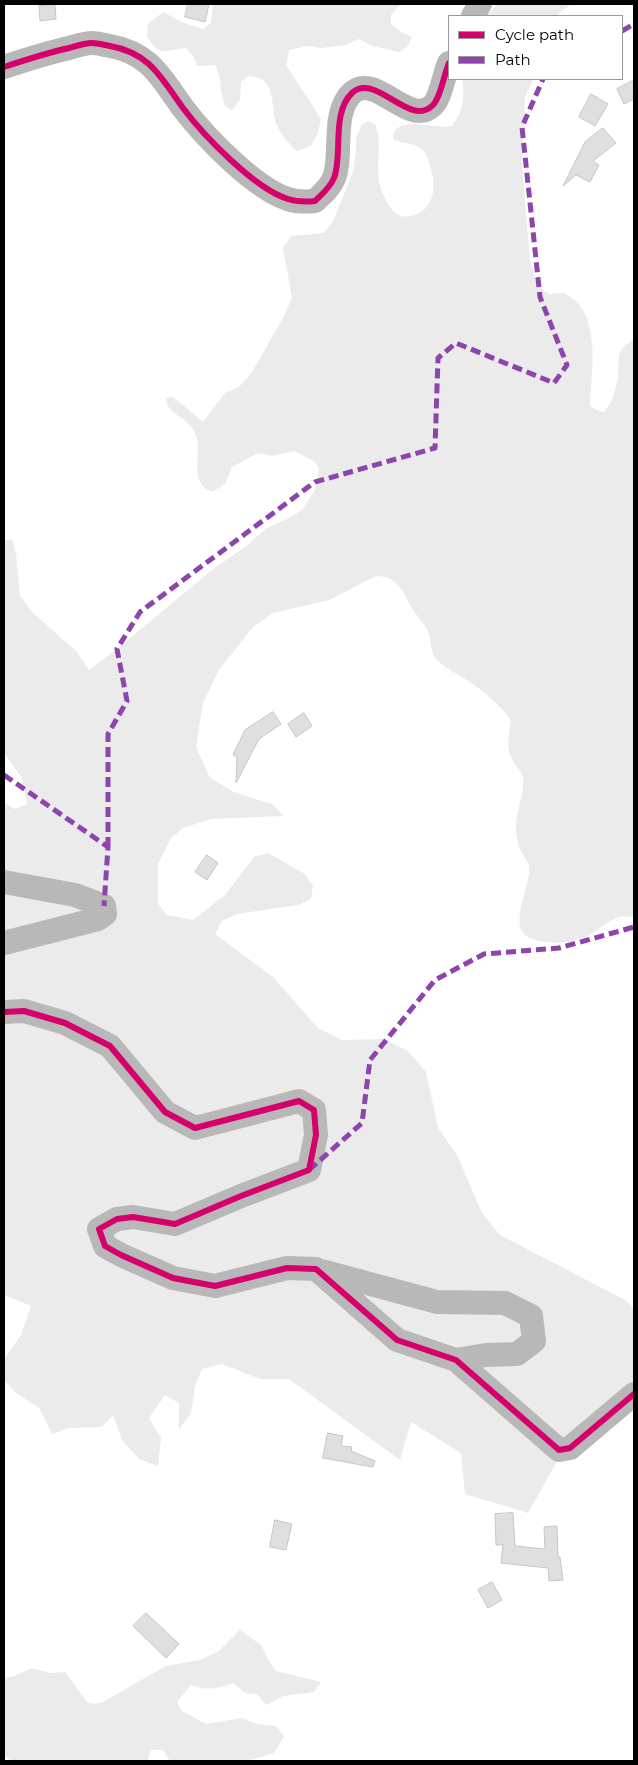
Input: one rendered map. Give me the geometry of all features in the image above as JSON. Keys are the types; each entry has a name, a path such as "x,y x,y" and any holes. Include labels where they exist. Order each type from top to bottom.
{"street":[{"path":"474,15 480,4"},
{"path":"4,68 50,52 91,43 118,47 133,53 144,59 156,70 184,109 241,170 270,192 289,200 303,202 314,201 327,190 334,177 340,121 345,105 352,93 359,88 370,88 406,108 422,111 433,105 436,100 448,66"},
{"path":"4,882 75,896 104,906 105,914 98,919 4,943"},
{"path":"4,1012 24,1011 65,1023 110,1046 165,1112 194,1128 299,1101 314,1110 316,1135 309,1170 175,1224 133,1217 117,1219 98,1229 105,1246 173,1278 216,1286 287,1268 316,1269 437,1302 505,1303 531,1316 534,1341 517,1354 486,1355 456,1360"},
{"path":"316,1269 397,1340 456,1360 559,1450 570,1448 634,1394"}],"shaded area":[{"path":"213,4 401,4 391,15 391,24 401,32 412,37 408,46 399,52 372,46 359,39 345,45 321,48 308,46 289,50 286,65 321,119 318,133 311,146 297,151 285,138 276,123 271,92 264,81 257,77 248,76 241,82 240,100 232,110 225,106 220,78 215,65 197,66 193,56 186,48 167,51 159,50 155,48 147,37 148,24 163,12 184,23 203,29 211,23"},
{"path":"497,4 571,4 557,15 488,15"},
{"path":"462,80 533,80 525,98 522,165 530,260 536,280 544,291 550,294 564,293 574,299 584,312 589,324 592,352 590,406 596,410 604,412 614,395 617,385 619,355 623,347 634,340 634,917 623,916 618,918 588,936 577,940 542,941 530,938 523,933 520,925 520,916 529,866 520,849 516,834 516,821 523,790 523,778 509,752 508,742 511,721 502,709 485,694 437,661 433,655 427,629 413,610 400,587 390,579 376,576 329,600 273,613 253,627 219,670 203,703 196,747 210,778 234,792 274,805 283,816 211,819 183,828 171,838 158,864 158,904 167,915 193,920 225,895 254,857 268,853 305,874 313,886 311,899 298,905 237,914 222,921 215,934 273,977 318,1028 342,1040 384,1039 408,1051 426,1072 438,1128 457,1155 482,1213 500,1235 625,1300 634,1308 634,1383 571,1436 528,1513 465,1494 461,1453 411,1422 400,1460 289,1379 260,1379 222,1364 202,1369 195,1386 191,1413 179,1429 179,1403 165,1395 149,1418 161,1438 158,1466 139,1459 122,1440 113,1415 102,1427 69,1428 52,1434 39,1408 15,1392 4,1380 4,1359 21,1335 31,1306 4,1295 4,803 15,809 27,804 22,778 4,753 4,541 12,539 16,554 20,596 32,612 77,652 89,670 267,528 302,510 315,490 319,468 315,462 295,451 272,456 258,453 232,467 225,484 212,492 205,488 198,476 198,446 194,431 185,420 170,409 166,398 173,397 203,422 225,393 239,387 252,372 283,318 292,298 283,248 291,236 324,233 333,221 353,172 356,138 362,124 368,121 375,124 378,132 379,183 390,207 399,215 406,217 420,213 426,208 430,203 433,189 432,173 427,156 418,147 393,139 395,131 400,127 416,124 452,126 459,115 463,92"},
{"path":"240,1630 261,1645 276,1671 321,1682 314,1692 283,1696 266,1705 257,1694 245,1693 233,1683 212,1688 191,1685 177,1702 182,1711 206,1724 242,1718 257,1724 276,1726 284,1736 274,1753 246,1761 170,1761 163,1750 151,1750 147,1761 12,1761 4,1756 4,1678 12,1677 32,1668 50,1673 65,1672 87,1702 95,1704 103,1702 166,1666 200,1660 219,1651"}],"building":[{"path":"188,4 209,4 205,22 185,17"},
{"path":"55,5 56,19 40,21 39,6"},
{"path":"634,80 634,99 624,104 617,89"},
{"path":"591,94 608,104 595,126 579,117"},
{"path":"603,128 616,143 593,161 599,165 590,182 576,175 563,186 585,142"},
{"path":"273,712 281,724 259,739 236,783 237,757 233,755 245,730"},
{"path":"304,713 312,726 296,737 288,724"},
{"path":"207,855 218,863 207,880 195,872"},
{"path":"328,1433 343,1436 341,1446 352,1447 351,1451 375,1461 373,1467 323,1458"},
{"path":"513,1513 515,1546 545,1549 544,1527 557,1526 558,1557 560,1557 563,1580 549,1581 548,1568 501,1563 503,1545 496,1545 495,1514"},
{"path":"275,1520 292,1524 286,1550 270,1547"},
{"path":"492,1582 502,1600 488,1608 478,1590"},
{"path":"146,1613 179,1644 166,1658 133,1626"}],"marked path":[{"path":"623,30 634,24"},
{"path":"108,847 108,734 127,701 117,649 140,612 315,482 435,448 438,358 456,343 554,383 567,365 540,297 522,127 543,80"},
{"path":"4,775 108,847 104,906"},
{"path":"309,1170 362,1123 370,1060 435,980 484,954 559,948 634,927"}],"cycle path":[{"path":"4,67 44,54 89,43 124,49 135,54 153,68 204,133 246,173 275,193 291,200 305,202 315,201 328,188 334,178 338,158 339,123 346,101 352,93 361,88 371,89 382,93 403,106 414,110 424,110 436,101 448,66"},
{"path":"4,1012 24,1011 65,1023 110,1046 165,1112 195,1128 299,1101 314,1110 316,1135 309,1170 175,1224 133,1217 117,1219 99,1229 105,1246 173,1278 215,1286 287,1268 316,1269 397,1340 456,1360 559,1450 570,1448 634,1394"}]}
